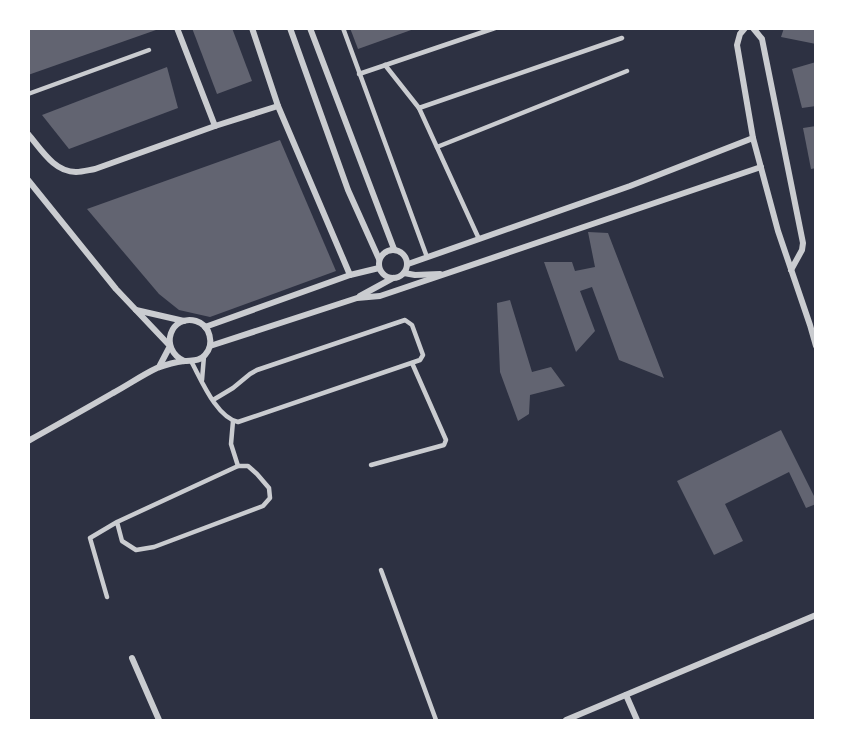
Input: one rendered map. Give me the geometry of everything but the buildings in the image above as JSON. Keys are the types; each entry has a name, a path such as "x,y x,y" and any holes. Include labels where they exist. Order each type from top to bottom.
{"street":[{"path":"177,28 215,126"},
{"path":"252,28 278,106 350,275"},
{"path":"290,28 348,190 379,259 379,268 385,276 394,278"},
{"path":"310,28 394,249"},
{"path":"745,28 737,45 753,138 778,231 813,325 816,346"},
{"path":"753,28 762,39 803,243 799,257 791,270"},
{"path":"28,134 49,159 61,169 75,172 95,169 278,106"},
{"path":"408,264 630,186 753,138"},
{"path":"357,298 380,296 761,167"},
{"path":"28,180 116,289 170,346 178,358 188,361"},
{"path":"210,346 357,298 401,276 408,264 402,252 394,249 385,252 379,259"},
{"path":"205,327 350,275 379,268"},
{"path":"404,273 446,274"},
{"path":"28,441 159,367 196,360 204,356 210,346 210,336 205,327 195,321 185,321 135,310"},
{"path":"159,367 170,346 169,339 174,328 185,321"},
{"path":"566,720 816,615"},
{"path":"132,658 159,720"},
{"path":"626,695 637,720"}],"lane":[{"path":"343,28 427,257"},
{"path":"359,74 495,28"},
{"path":"419,108 622,38"},
{"path":"28,94 149,50"},
{"path":"385,65 419,108 479,239"},
{"path":"437,147 627,71"},
{"path":"188,361 202,382 213,400 219,409 226,417 238,422 412,363 420,360 423,355 412,325 405,321 257,370 213,400"},
{"path":"202,382 204,356"},
{"path":"371,465 444,445 446,440 412,363"},
{"path":"233,421 231,444 238,466"},
{"path":"107,597 90,538 117,522 238,466 248,466 269,488 270,498 263,506 154,547 136,550 122,541 117,522"},
{"path":"381,570 436,720"}]}
